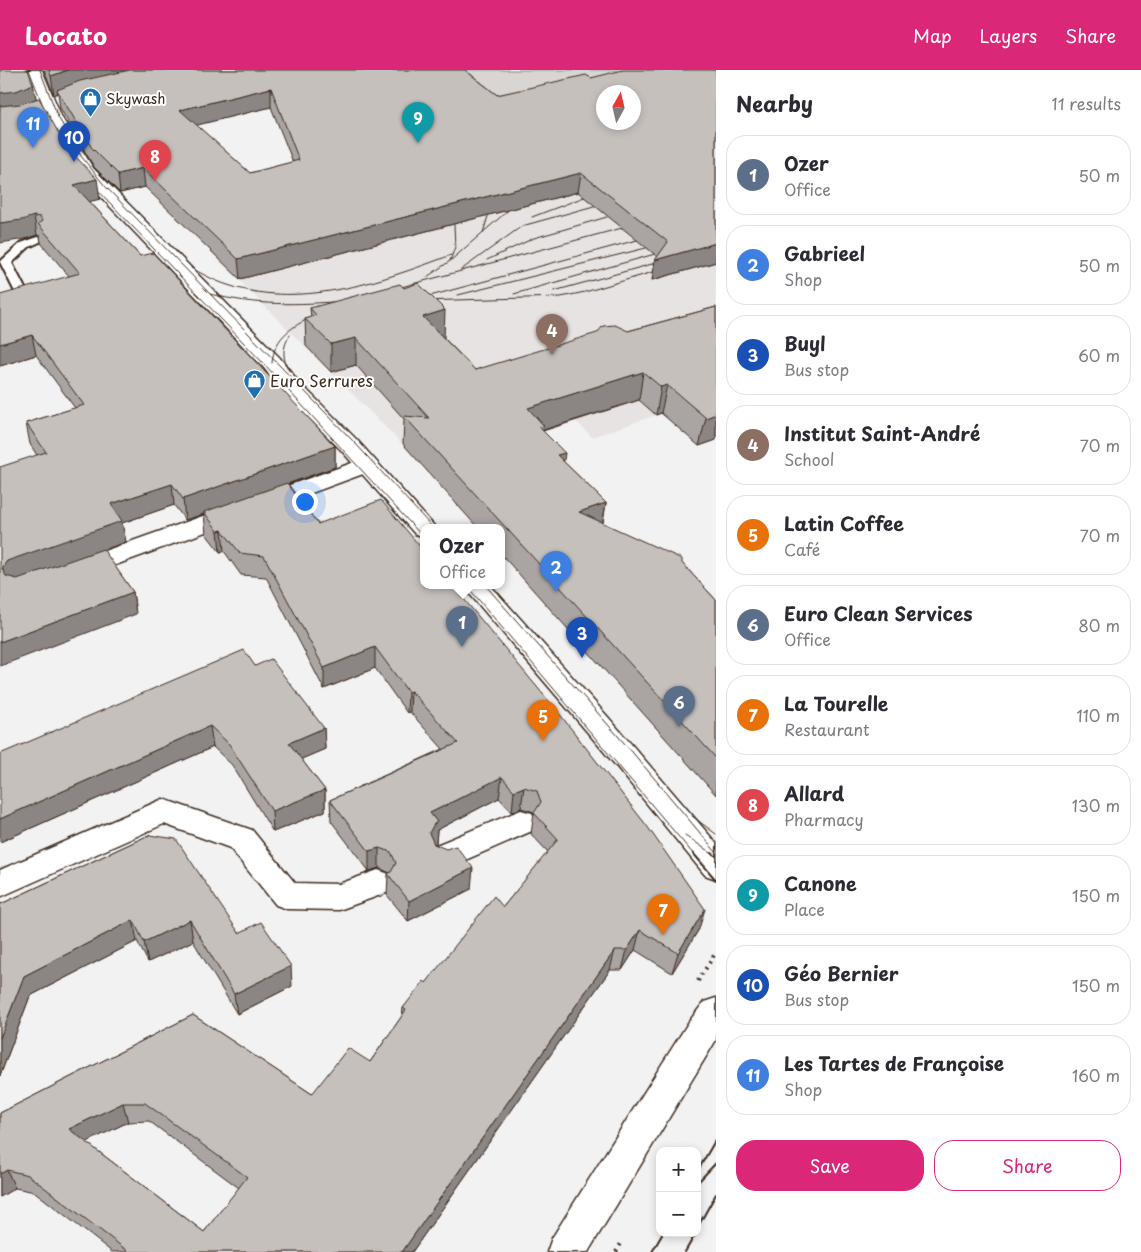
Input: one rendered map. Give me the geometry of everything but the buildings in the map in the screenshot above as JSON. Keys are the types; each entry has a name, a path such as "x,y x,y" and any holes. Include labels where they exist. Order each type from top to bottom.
{"main road":[{"path":"34,70 47,106 62,135 76,157 100,187 272,363 290,385 420,524"},
{"path":"50,580 366,465"},
{"path":"479,589 504,615 619,749 716,866"},
{"path":"0,884 163,811 241,839 287,896 339,897 378,883"},
{"path":"445,855 521,822"},
{"path":"566,1252 700,1034 716,1013"}],"lane":[{"path":"27,304 6,262 25,245 38,240"}],"shaded area":[{"path":"416,70 687,70 641,89 641,85 596,85 596,95 541,114"},
{"path":"716,77 716,398 712,396 592,437 575,420 425,467 199,240 365,199 596,125 596,130 641,130 641,118"}],"tram line":[{"path":"29,70 49,121"},
{"path":"40,70 58,117 81,156 105,186 210,294"},
{"path":"89,181 265,365 420,534"},
{"path":"532,217 587,196"},
{"path":"483,232 520,200"},
{"path":"461,270 522,226 594,206"},
{"path":"483,232 488,216"},
{"path":"487,260 534,238 607,217"},
{"path":"450,261 455,247 454,225"},
{"path":"390,290 622,228"},
{"path":"450,261 483,232"},
{"path":"430,296 637,240"},
{"path":"458,295 646,248"},
{"path":"514,294 655,254"},
{"path":"191,268 222,283 250,291 279,294 309,294 367,283 396,275 451,255"},
{"path":"427,277 450,261"},
{"path":"554,291 663,261"},
{"path":"421,301 561,297 585,292 667,268"},
{"path":"210,294 243,301 277,304 344,301"},
{"path":"210,294 273,359"},
{"path":"273,359 277,345 287,332 301,322 318,314"},
{"path":"289,371 284,353 285,344 290,335"},
{"path":"272,363 273,359"},
{"path":"273,359 355,443 429,524"},
{"path":"470,589 694,855"},
{"path":"489,589 633,753 716,852"},
{"path":"692,816 716,834"},
{"path":"685,835 714,855"},
{"path":"693,853 716,880"},
{"path":"712,853 716,856"},
{"path":"701,1165 716,1139"},
{"path":"701,1179 716,1163"},
{"path":"701,1221 716,1194"},
{"path":"652,1252 661,1237"},
{"path":"685,1252 694,1237"}],"place":[{"name":"Skywash","path":"90,118"},
{"name":"Canone","path":"418,143"},
{"name":"Les Tartes de Françoise","path":"33,148"},
{"name":"Géo Bernier","path":"74,162"},
{"name":"Allard","path":"155,181"},
{"name":"Institut Saint-André","path":"552,355"},
{"name":"Euro Serrures","path":"254,400"},
{"name":"Gabrieel","path":"556,592"},
{"name":"Ozer","path":"462,647"},
{"name":"Buyl","path":"582,658"},
{"name":"Euro Clean Services","path":"679,727"},
{"name":"Latin Coffee","path":"543,741"},
{"name":"La Tourelle","path":"663,935"}]}
